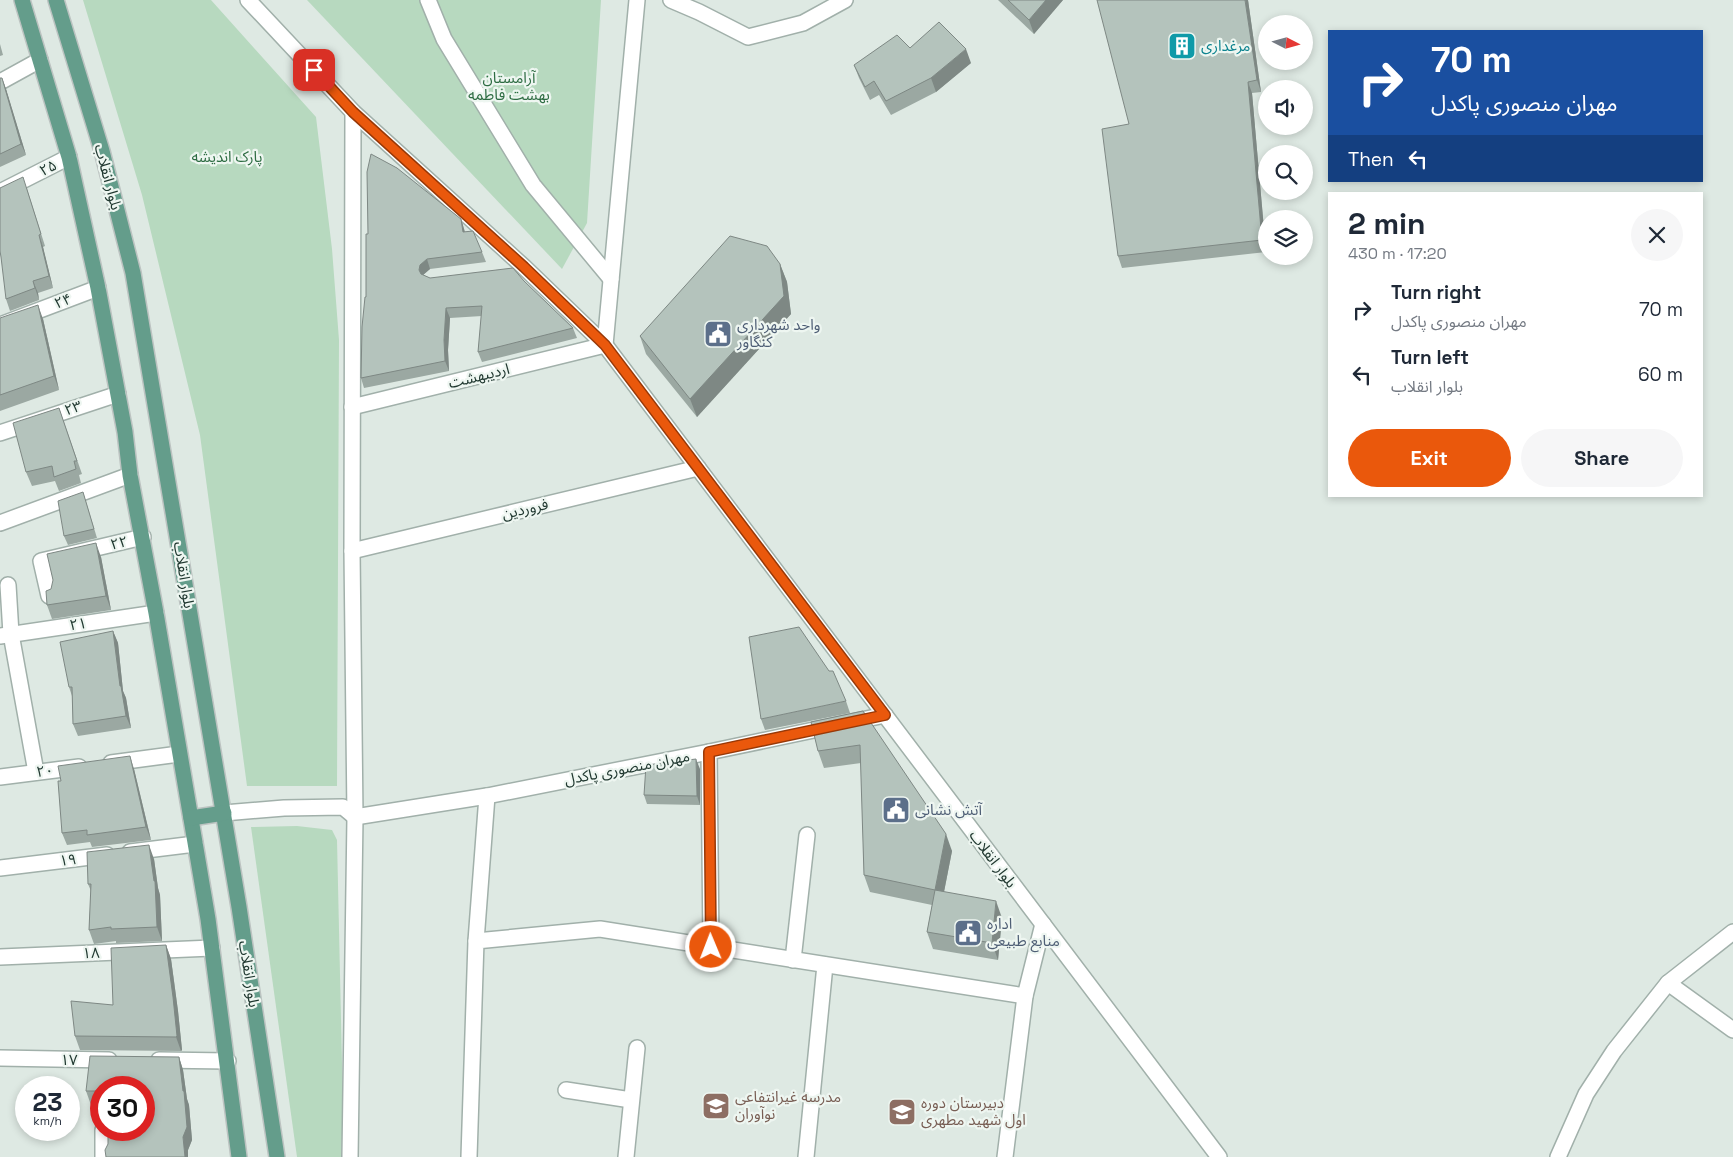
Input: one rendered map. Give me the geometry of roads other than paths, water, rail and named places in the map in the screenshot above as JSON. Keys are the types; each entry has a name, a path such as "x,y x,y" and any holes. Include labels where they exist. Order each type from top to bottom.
{"main road":[{"path":"22,0 69,157 98,288 118,394 130,475 143,538 196,844 228,1060 239,1157"},
{"name":"بلوار انقلاب","path":"56,0 102,151 133,273 224,813 277,1157"},
{"path":"191,818 224,813"}],"street":[{"name":"بلوار انقلاب","path":"248,0 353,112 524,267 605,345 1219,1157"},
{"path":"428,0 444,39 533,185 611,279"},
{"path":"605,345 637,0"},
{"path":"672,0 748,37 803,23 845,0"},
{"path":"0,82 40,60"},
{"path":"350,1157 355,817 352,551 353,112"},
{"name":"۲۵","path":"0,192 69,157"},
{"path":"506,269 524,267"},
{"name":"۲۴","path":"0,325 98,288"},
{"name":"اردیبهشت","path":"352,407 605,345"},
{"name":"۲۳","path":"0,433 118,394"},
{"name":"فروردین","path":"352,551 698,468"},
{"path":"0,523 130,475"},
{"name":"۲۲","path":"49,596 41,561 143,538"},
{"path":"8,585 6,635 36,772"},
{"name":"۲۱","path":"6,635 156,613"},
{"name":"مهران منصوری پاکدل","path":"355,817 487,796 885,715"},
{"path":"709,752 711,947"},
{"name":"۲۰","path":"0,777 179,754"},
{"path":"470,1157 476,941 487,796"},
{"path":"224,813 284,808 342,807 355,817"},
{"path":"793,960 807,835"},
{"name":"۱۹","path":"0,868 196,844"},
{"path":"1005,1157 1025,996 1043,924"},
{"path":"476,941 600,929 1025,996"},
{"path":"1558,1157 1586,1094 1614,1051 1668,983 1733,932"},
{"name":"۱۸","path":"0,957 212,948"},
{"path":"806,1157 825,965"},
{"path":"1668,983 1733,1030"},
{"path":"626,1157 637,1048"},
{"name":"۱۷","path":"0,1058 123,1060"},
{"path":"142,1060 228,1060"},
{"path":"566,1090 631,1100"},
{"path":"102,1141 103,1157"}],"place":[{"name":"مرغداری","path":"1182,46"},
{"name":"واحد شهرداری کنگاور","path":"718,334"},
{"name":"آتش نشانی","path":"896,810"},
{"name":"اداره منابع طبیعی","path":"968,933"},
{"name":"مدرسه غیرانتفاعی نوآوران","path":"716,1106"},
{"name":"دبیرستان دوره اول شهید مطهری","path":"902,1112"}],"park label":[{"name":"آرامستان بهشت فاطمه","path":"509,86"},
{"name":"پارک اندیشه","path":"227,157"}]}
